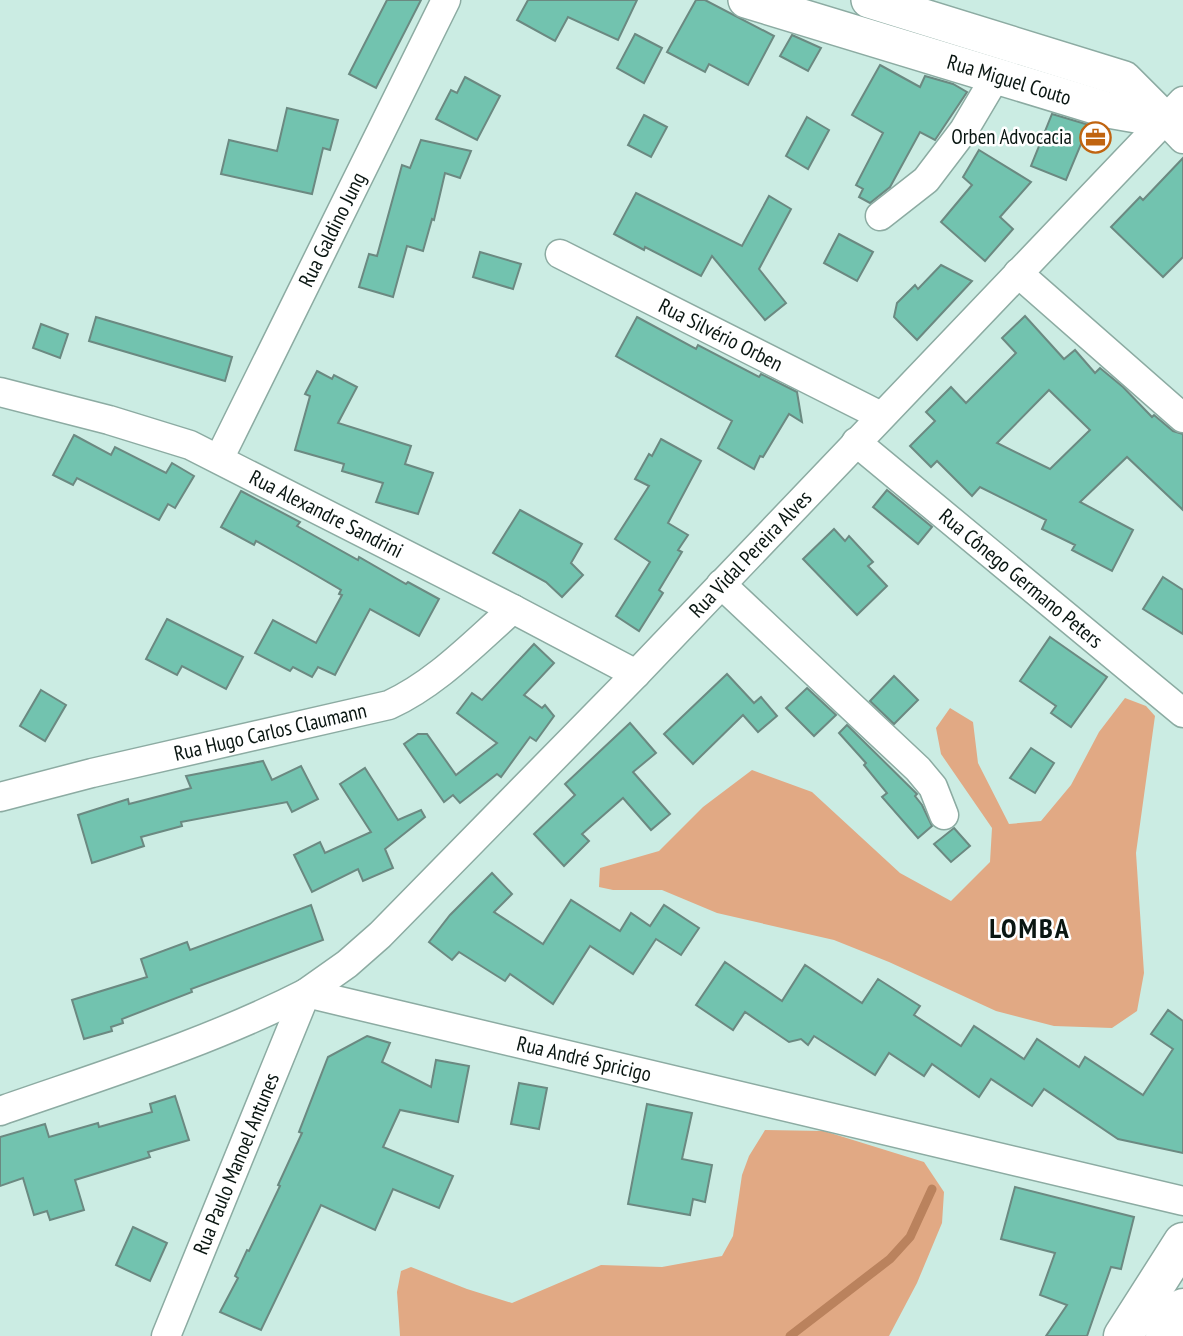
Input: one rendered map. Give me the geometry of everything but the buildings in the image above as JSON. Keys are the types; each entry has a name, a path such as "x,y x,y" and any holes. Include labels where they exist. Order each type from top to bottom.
{"main road":[{"path":"1124,1336 1183,1242"},
{"path":"1165,1336 1183,1308"}],"street":[{"name":"Rua Galdino Jung","path":"219,459 446,0"},
{"name":"Rua Miguel Couto","path":"746,0 1108,110 1177,120"},
{"name":"Rua Miguel Couto","path":"887,3 1124,79 1177,120"},
{"path":"885,43 887,3"},
{"path":"880,216 926,180 964,130 996,76"},
{"name":"Rua Vidal Pereira Alves","path":"306,993 380,936 636,674 1018,273 1177,120"},
{"name":"Rua Silvério Orben","path":"560,254 881,416"},
{"path":"1018,273 1183,418"},
{"name":"Rua Alexandre Sandrini","path":"0,392 190,445 636,674"},
{"name":"Rua Cônego Germano Peters","path":"856,442 1183,713"},
{"path":"721,584 918,769 933,787 944,815"},
{"name":"Rua Hugo Carlos Claumann","path":"0,797 92,773 389,705 412,695 432,681 513,609"},
{"path":"0,1111 202,1040 258,1018 306,993"},
{"name":"Rua André Spricigo","path":"306,993 1183,1201"},
{"name":"Rua Paulo Manoel Antunes","path":"166,1336 306,993"}],"shaded area":[{"path":"1125,698 1146,706 1155,716 1136,853 1144,973 1137,1011 1112,1028 1054,1026 996,1011 834,940 717,913 662,890 613,890 599,887 600,868 659,851 703,807 752,770 812,792 900,873 951,901 990,862 992,828 941,754 936,728 950,708 973,722 978,763 1009,824 1041,821 1071,785 1099,732"},
{"path":"765,1130 824,1131 924,1162 944,1192 942,1223 917,1283 889,1336 400,1336 397,1292 401,1271 411,1267 512,1303 601,1265 662,1267 722,1256 733,1236 742,1175 749,1156"}],"waterway":[{"path":"790,1336 890,1259 910,1237 932,1189"}],"place":[{"name":"Orben Advocacia","path":"1095,137"}],"district":[{"name":"LOMBA","path":"1030,928"}]}
